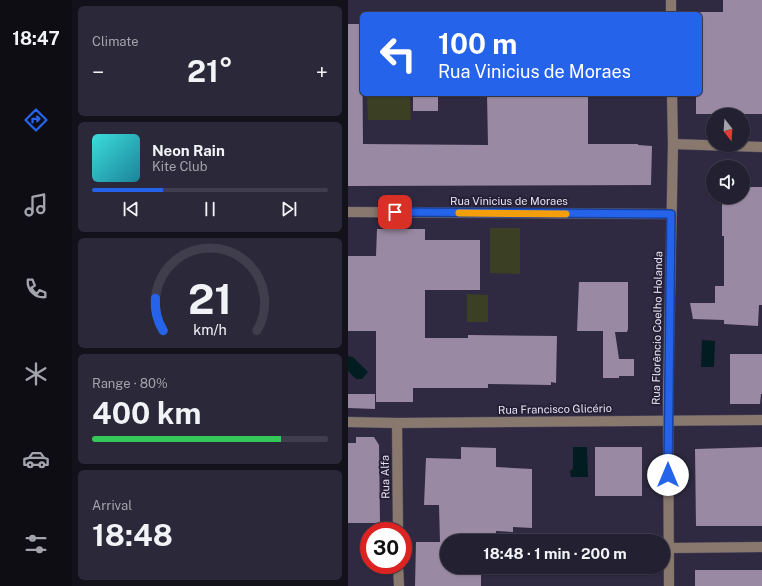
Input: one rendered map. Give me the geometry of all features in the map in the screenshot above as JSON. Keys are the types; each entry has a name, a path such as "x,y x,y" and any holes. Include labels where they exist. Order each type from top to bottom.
{"street":[{"path":"671,0 671,12"},
{"name":"Rua Florêncio Coelho Holanda","path":"669,534 668,420 673,144 672,96"},
{"path":"673,144 762,146"},
{"name":"Rua Vinicius de Moraes","path":"348,212 671,214"},
{"name":"Rua Francisco Glicério","path":"348,422 762,420"},
{"name":"Rua Alfa","path":"397,422 398,522"},
{"path":"670,548 762,547"},
{"path":"398,574 398,586"},
{"name":"Rua Florêncio Coelho Holanda","path":"669,574 669,586"}],"green space":[{"path":"367,96 410,96 411,120 368,120"},
{"path":"490,228 520,228 520,274 490,273"},
{"path":"467,294 488,295 488,322 467,322"}],"shaded area":[{"path":"702,340 715,341 714,367 701,367"},
{"path":"348,356 353,357 368,372 362,379 356,379 348,371"},
{"path":"573,447 587,447 588,477 571,477 570,471 573,469"}],"building":[{"path":"723,0 762,0 762,114 750,114 750,108 706,108 706,114 696,114 696,96 702,96 702,12 723,12"},
{"path":"348,24 360,24 360,96 363,96 363,144 488,145 487,96 588,96 588,144 638,144 652,146 651,185 348,186"},
{"path":"413,96 438,96 438,111 413,111"},
{"path":"750,187 762,187 762,305 759,305 758,326 724,324 724,320 693,319 690,303 715,303 715,286 724,286 724,236 722,236 722,204 750,204"},
{"path":"377,229 425,229 425,240 480,240 480,290 425,290 425,338 468,338 468,335 557,336 556,383 551,382 551,385 488,384 488,388 413,388 413,402 376,402 376,331 348,331 348,256 376,256"},
{"path":"579,282 628,282 628,329 627,332 615,332 619,359 634,359 634,376 603,378 603,331 577,331"},
{"path":"730,354 762,354 762,394 760,404 730,404"},
{"path":"348,394 375,394 375,409 348,408"},
{"path":"356,437 374,437 379,445 380,522 348,523 348,443 356,443"},
{"path":"461,447 496,448 496,467 532,469 532,528 513,527 513,532 496,531 496,534 440,534 440,542 439,505 424,505 426,458 461,459"},
{"path":"595,447 642,447 642,496 595,496"},
{"path":"762,447 762,526 696,526 695,449"},
{"path":"416,542 440,542 440,574 481,574 481,586 415,586"},
{"path":"695,570 762,570 762,586 695,586"}],"slow traffic":[{"path":"459,213 566,214"}],"route":[{"path":"395,212 671,214 668,475"}]}
